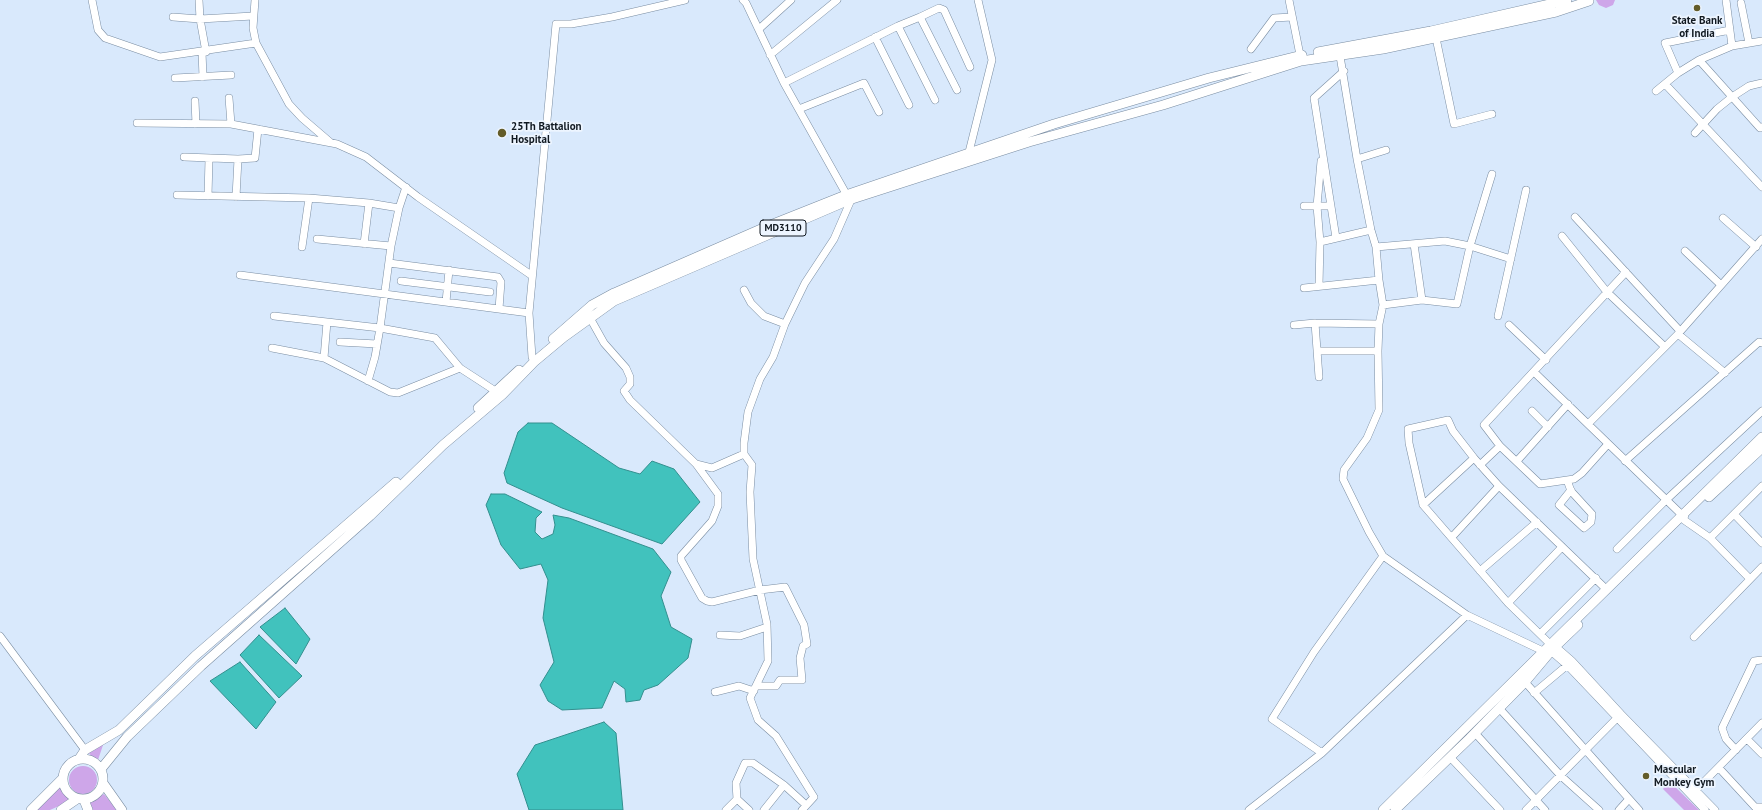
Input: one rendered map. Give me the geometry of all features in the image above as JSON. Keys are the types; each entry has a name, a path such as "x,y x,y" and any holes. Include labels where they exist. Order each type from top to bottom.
{"main road":[{"name":"MD3110","path":"101,769 127,737 201,666 370,516 533,359 592,305 614,293 763,228 849,198 969,152 1054,124 1209,78 1301,58 1340,52 1383,49 1433,34 1567,0"},
{"name":"MD3110","path":"1433,34 1556,12 1589,1"},
{"name":"MD3110","path":"533,359 614,301 849,198 1029,142 1163,105 1301,58"},
{"name":"MD3110","path":"85,750 119,730 195,656 499,393"},
{"path":"1383,810 1551,648 1762,437"},
{"path":"1394,810 1475,733 1525,682 1551,648 1606,589 1683,515 1762,448"},
{"path":"31,810 63,778 67,766 78,759 85,750"},
{"path":"61,810 81,799 97,795 103,783 104,776 101,769 92,760 78,759"},
{"path":"63,778 66,791 81,799 88,810"},
{"path":"103,783 122,810"}],"street":[{"path":"92,0 98,30 105,38 160,57 256,44"},
{"path":"199,0 204,52 202,77"},
{"path":"256,0 253,16 253,28 256,44 289,104 330,143"},
{"path":"533,359 529,313 531,274 556,24 571,24 612,18 685,0"},
{"path":"759,29 791,0"},
{"path":"770,55 837,0"},
{"path":"969,152 992,60 978,0"},
{"path":"1288,0 1301,58"},
{"path":"1726,0 1732,46"},
{"path":"746,1 784,83 849,198 834,239 805,283 785,324 773,357 760,380 748,412 744,454 752,465 750,492 753,559 767,627 768,661 750,698 758,720 776,736 814,797 804,808 784,785 753,763 745,763 736,784 737,799 750,810"},
{"path":"1741,3 1749,43"},
{"path":"784,83 875,37 939,8 944,10 970,67"},
{"path":"173,17 200,19 253,16"},
{"path":"920,17 957,90"},
{"path":"1251,49 1274,18 1292,17"},
{"path":"898,26 934,100"},
{"path":"1678,73 1665,43 1730,30"},
{"path":"1433,34 1454,124 1492,114"},
{"path":"875,37 909,105"},
{"path":"1656,91 1678,73 1699,60 1732,46 1762,41"},
{"path":"1340,52 1357,159 1371,230 1376,247 1383,305 1379,324 1379,410 1367,438 1344,470 1343,479 1383,556 1467,615 1551,648"},
{"path":"1699,60 1762,128"},
{"path":"1336,238 1314,98 1344,71"},
{"path":"175,78 231,75"},
{"path":"798,109 864,83 879,112"},
{"path":"1695,133 1717,109 1732,97 1749,86 1762,83"},
{"path":"1665,84 1762,187"},
{"path":"229,98 231,124"},
{"path":"195,101 196,124"},
{"path":"137,124 231,124 330,143 366,157 531,274"},
{"path":"184,157 209,159 255,158 258,129"},
{"path":"1319,286 1320,242 1317,206 1322,150"},
{"path":"1357,159 1386,150"},
{"path":"208,196 209,159"},
{"path":"236,197 238,159"},
{"path":"1383,305 1422,300 1457,304 1470,246 1492,174"},
{"path":"368,381 380,328 391,246 399,208 406,186"},
{"path":"1498,316 1526,190"},
{"path":"177,195 309,198 369,203 399,208"},
{"path":"302,247 309,198"},
{"path":"364,244 369,203"},
{"path":"1304,206 1330,206"},
{"path":"1575,217 1679,332 1725,373"},
{"path":"1723,218 1756,247"},
{"path":"1320,242 1371,230"},
{"path":"1562,236 1607,292 1665,347"},
{"path":"317,239 391,246"},
{"path":"1588,424 1665,347 1762,239"},
{"path":"1376,247 1445,241 1470,246 1511,259"},
{"path":"1414,244 1422,300"},
{"path":"1684,251 1720,284"},
{"path":"389,263 498,277 500,282 499,309"},
{"path":"446,302 449,270"},
{"path":"1608,444 1582,474 1574,479 1540,484 1500,446 1484,425 1546,360 1626,272"},
{"path":"240,275 529,313"},
{"path":"1304,288 1379,280"},
{"path":"401,281 490,292"},
{"path":"744,290 751,303 764,316 785,324"},
{"path":"274,316 380,328 435,338 460,368 499,393"},
{"path":"590,318 604,343 626,368 630,377 630,384 624,391 630,400 696,464 718,494 718,506 712,521 683,553 681,560 702,598 712,602 760,590 785,587 804,625 807,644 803,646 800,658 802,680 780,680 776,686 755,689 739,686 715,692"},
{"path":"324,358 327,322"},
{"path":"1294,325 1315,323 1379,324"},
{"path":"1315,323 1320,377"},
{"path":"1510,325 1546,360"},
{"path":"340,342 377,344"},
{"path":"1625,461 1759,342 1762,343"},
{"path":"272,348 324,358 390,392 398,393 460,368"},
{"path":"1318,352 1378,351"},
{"path":"1534,372 1666,500 1710,538 1750,579"},
{"path":"1517,461 1568,404"},
{"path":"1532,411 1548,427"},
{"path":"1617,549 1666,500 1762,411"},
{"path":"1606,589 1499,486 1474,458 1453,431 1448,420 1408,430 1409,443 1423,505 1508,603 1540,634 1551,648 1570,663 1618,716 1693,793 1715,810"},
{"path":"1480,465 1500,446"},
{"path":"696,464 712,468 744,454"},
{"path":"1423,505 1474,458"},
{"path":"1567,480 1571,490 1592,514 1591,522 1584,528 1559,505 1571,490"},
{"path":"1452,537 1499,486"},
{"path":"1710,538 1762,486"},
{"path":"1734,514 1762,543"},
{"path":"1480,571 1537,522"},
{"path":"1508,603 1562,547"},
{"path":"1322,753 1272,719 1314,652 1383,556"},
{"path":"1694,638 1750,579 1761,570"},
{"path":"1540,634 1596,578"},
{"path":"1249,810 1322,753 1467,615"},
{"path":"720,635 740,636 767,627"},
{"path":"0,636 85,750"},
{"path":"1736,750 1726,739 1722,728 1754,661 1762,660"},
{"path":"1534,694 1570,663"},
{"path":"1525,682 1628,800 1639,810"},
{"path":"1499,708 1561,776 1600,810"},
{"path":"1526,810 1535,799 1561,776 1618,716"},
{"path":"1693,793 1762,723"},
{"path":"1475,733 1545,810"},
{"path":"1747,739 1762,754"},
{"path":"1450,757 1500,810"},
{"path":"1719,768 1755,807 1762,808"},
{"path":"764,810 784,785"},
{"path":"1693,793 1705,810"},
{"path":"726,810 737,799"},
{"path":"1619,810 1628,800"}],"shaded area":[{"path":"1596,0 1615,0 1613,5 1606,8 1599,5"},
{"path":"528,423 552,423 619,468 640,474 652,461 674,469 700,502 662,544 562,508 507,483 504,473 518,432"},
{"path":"491,494 505,494 542,512 536,518 535,532 542,539 553,534 555,525 553,515 569,518 653,549 671,572 661,596 671,627 692,639 688,658 658,685 644,690 640,700 626,702 625,689 614,681 602,708 562,710 548,701 540,685 554,662 543,618 548,580 541,564 520,569 501,545 486,505"},
{"path":"285,608 310,639 296,664 260,627"},
{"path":"259,635 302,676 279,698 240,655"},
{"path":"240,662 276,702 256,729 210,681"},
{"path":"604,722 616,733 623,810 529,810 517,774 535,745"},
{"path":"106,736 98,760 92,757 88,752"},
{"path":"83,766 93,770 97,780 93,790 83,794 73,790 69,780 73,770"},
{"path":"1669,781 1699,810 1684,810 1663,789"},
{"path":"59,787 70,801 50,810 36,810"},
{"path":"104,794 117,810 92,810 86,804"}],"place":[{"name":"State Bank of India","path":"1697,8"},
{"name":"25Th Battalion Hospital","path":"502,133"},
{"name":"Mascular Monkey Gym","path":"1646,776"}]}
